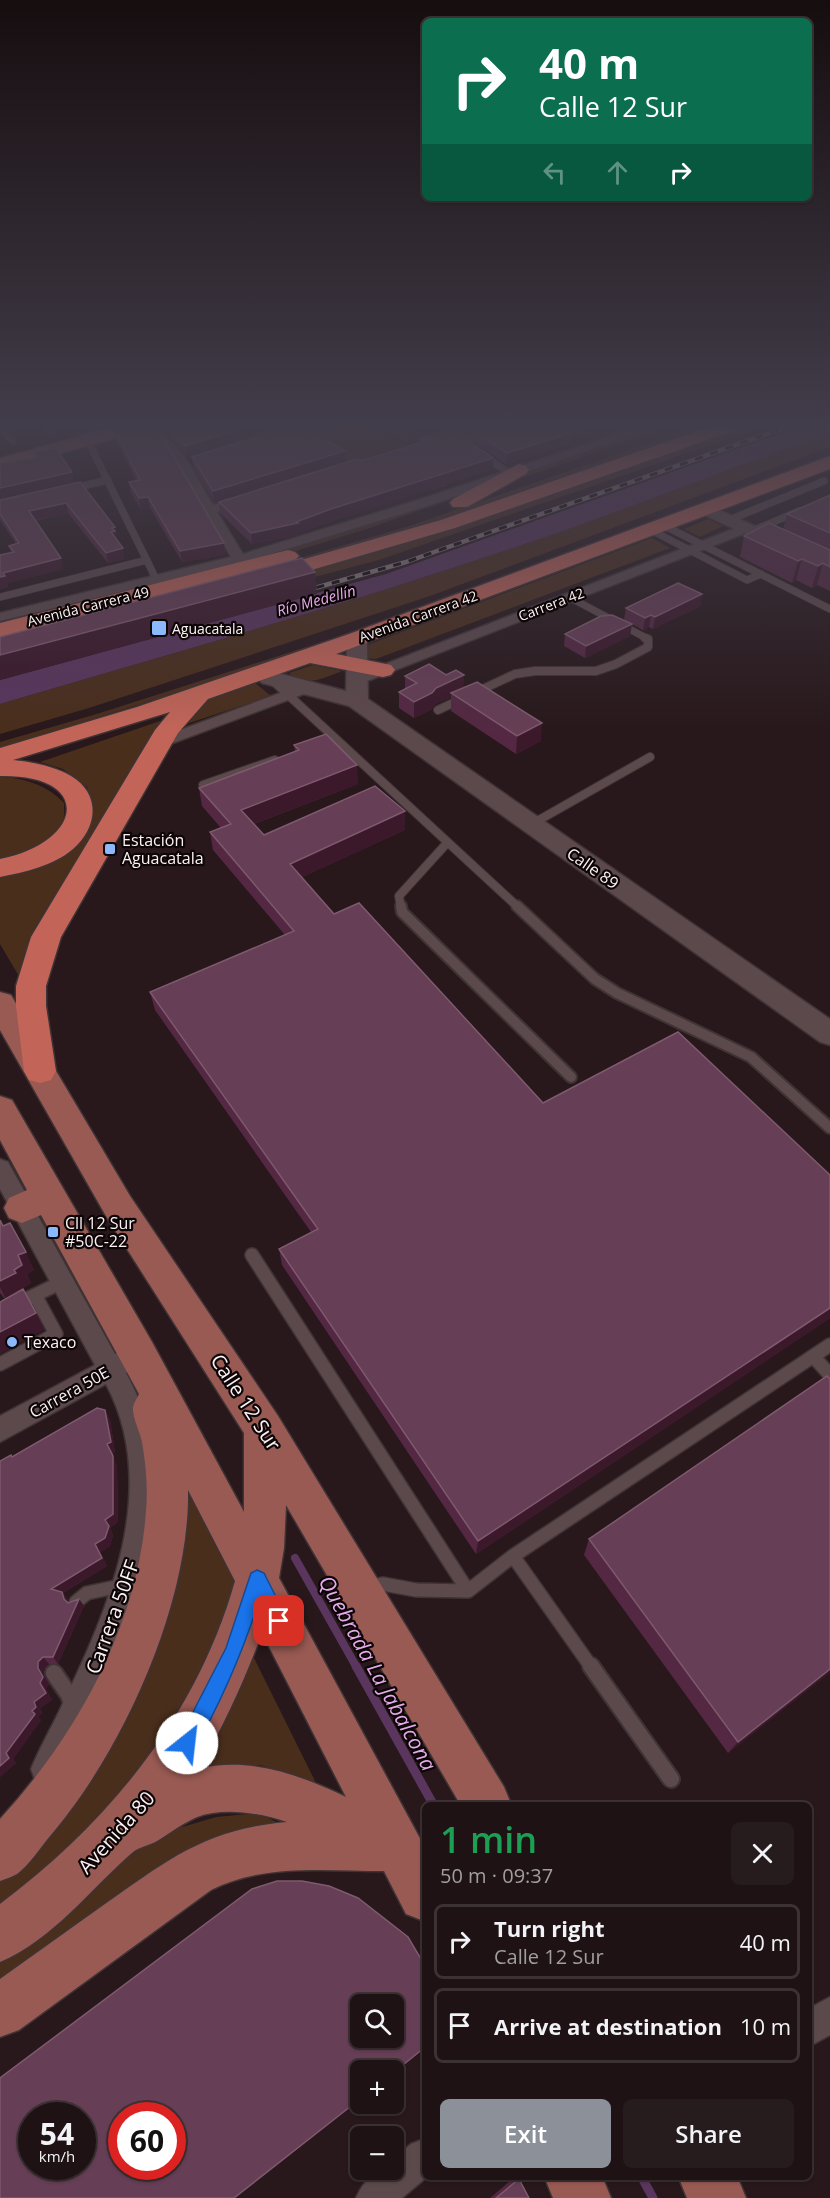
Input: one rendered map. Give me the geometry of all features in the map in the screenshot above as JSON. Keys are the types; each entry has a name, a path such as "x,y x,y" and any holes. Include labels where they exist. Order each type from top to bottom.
{"highway":[{"name":"Avenida Carrera 49","path":"0,627 325,546 386,527"},
{"name":"Avenida Carrera 49","path":"0,648 339,558 439,527"},
{"name":"Avenida Carrera 42","path":"0,738 194,680 646,527"},
{"name":"Avenida Carrera 42","path":"0,756 266,675 309,656 657,527"},
{"path":"309,656 357,682 383,670"},
{"path":"40,1071 31,1006 31,986 42,948 159,743 177,718 201,693"},
{"path":"0,768 30,769 49,775 65,784 75,795 81,807 78,825 65,840 44,854 0,868"}],"main road":[{"name":"Calle 12 Sur","path":"0,1003 118,1206 264,1429 486,1802"},
{"path":"0,1109 35,1202 124,1361 257,1579 422,1892"},
{"path":"0,1856 71,1770 97,1728 138,1635 158,1567 166,1517 167,1475 161,1436 124,1361"},
{"name":"Avenida 80","path":"0,1936 65,1886 114,1839 166,1777 210,1702 234,1651 257,1579 264,1521 264,1429"},
{"path":"114,1839 173,1804 205,1791 243,1787 283,1794 399,1847"},
{"path":"0,2011 193,1872 224,1857 256,1850 294,1846 399,1847"},
{"path":"574,2180 583,2198"},
{"path":"708,2180 718,2198"}],"street":[{"path":"220,527 239,559"},
{"path":"0,617 239,559 347,527"},
{"name":"Carrera 42","path":"383,670 696,547 741,527"},
{"path":"743,527 830,567"},
{"path":"357,639 357,682"},
{"name":"Calle 89","path":"266,675 298,691 357,682 532,824 830,1034"},
{"path":"159,743 298,691"},
{"path":"0,1168 35,1202 62,1282 124,1361"},
{"name":"Carrera 50E","path":"0,1430 124,1361"},
{"name":"Carrera 50FF","path":"0,1851 74,1713 112,1629 128,1585 140,1538 142,1509 140,1442 124,1361"},
{"path":"812,2027 830,2014"},
{"path":"374,2198 422,2159"}],"lane":[{"path":"131,527 156,579"},
{"path":"657,527 696,547 761,574 830,609"},
{"path":"657,527 696,547 747,580 761,574"},
{"path":"0,597 147,560"},
{"path":"438,710 515,674 526,671 573,674 598,671 648,646 648,639 569,597"},
{"path":"298,691 335,739 447,843 482,872 595,979 617,993 751,1057 830,1128"},
{"path":"324,742 335,739"},
{"path":"532,824 650,757"},
{"path":"203,785 280,758"},
{"path":"377,791 387,788"},
{"path":"447,843 399,896 402,912 571,1077"},
{"path":"252,1255 468,1591"},
{"path":"18,1304 62,1282"},
{"path":"0,1364 56,1334 35,1295"},
{"path":"360,1589 384,1584 416,1590 468,1591 513,1557 830,1345"},
{"path":"813,1356 830,1375"},
{"path":"513,1557 671,1779"},
{"path":"76,1602 87,1593 128,1585"},
{"path":"54,1672 69,1695 74,1713"}],"shaded area":[{"path":"355,527 374,527 296,551 22,618 9,618 199,573"},
{"path":"406,527 421,527 352,550 269,567"},
{"path":"453,527 475,527 382,559 0,661 177,606 414,540"},
{"path":"573,527 616,527 430,596 89,708 0,734 0,704 261,628"},
{"path":"637,527 646,527 444,602 214,681 0,748 0,742 100,713 353,632"},
{"path":"690,527 722,527 700,537 684,529"},
{"path":"652,538 670,548 376,659 366,658 361,650 367,645"},
{"path":"313,665 342,671 322,679 308,681 295,678 289,673"},
{"path":"254,682 271,696 186,724 208,698"},
{"path":"163,720 38,925 24,959 23,983 0,944 0,877 44,866 75,843 91,825 93,805 87,787 63,769 40,762"},
{"path":"0,777 27,781 50,791 64,803 64,818 57,830 44,841 17,854 0,858"},
{"path":"182,1479 240,1570 209,1653 164,1738 113,1818 0,1918 0,1877"},
{"path":"251,1652 316,1783 261,1765 225,1769 184,1784"},
{"path":"259,1813 286,1827 0,1985 0,1954 146,1844 179,1828 216,1817"}],"water":[{"name":"Río Medellín","path":"519,527 575,527 261,628 0,704 0,680 386,574"}],"building":[{"path":"8,527 40,527 61,558 3,573 5,576 0,577 0,555 14,552 9,546 19,543"},
{"path":"85,527 115,527 112,528 115,531 111,532 123,548 106,553"},
{"path":"166,527 214,527 224,543 180,551"},
{"path":"244,527 281,527 251,533"},
{"path":"762,527 777,527 830,550 830,567 823,563 818,566 802,559 798,561 744,536"},
{"path":"815,527 830,527 830,533"},
{"path":"302,558 315,572 0,655 0,637"},
{"path":"678,583 702,594 655,617 651,615 645,618 626,608"},
{"path":"612,615 632,624 586,646 565,634 601,616"},
{"path":"429,664 446,675 456,670 464,675 436,688 432,693 414,702 399,692 417,683 405,676"},
{"path":"477,682 542,723 517,736 451,693"},
{"path":"326,734 357,765 241,810 264,835 375,786 405,811 290,864 334,914 359,903 543,1103 678,1032 830,1175 830,1308 478,1541 279,1249 318,1229 150,992 294,931 210,832 231,824 199,788 299,750 294,745"},
{"path":"0,1220 3,1226 10,1223 26,1252 18,1255 22,1265 14,1270 16,1273 0,1281"},
{"path":"23,1289 36,1313 0,1332 0,1302"},
{"path":"827,1376 830,1379 830,1669 738,1742 589,1539"},
{"path":"97,1408 105,1410 111,1442 107,1444 113,1456 113,1514 105,1520 109,1526 105,1538 95,1544 102,1558 51,1589 62,1592 68,1603 79,1599 53,1657 43,1657 38,1662 38,1668 43,1677 40,1683 46,1693 34,1702 36,1707 32,1711 35,1714 6,1753 9,1758 0,1766 0,1461 11,1455 12,1457"},
{"path":"277,1881 302,1881 329,1886 358,1898 408,1937 422,1961 422,2050 404,2064 404,2060 350,2060 350,2107 234,2198 0,2198 0,2078 252,1889"},
{"path":"520,2180 529,2198 496,2198"}],"waterway":[{"name":"Quebrada La Jabalcona","path":"295,1558 357,1668"},
{"name":"Quebrada La Jabalcona","path":"356,1666 432,1802"},
{"name":"Quebrada La Jabalcona","path":"643,2180 653,2198"}],"railway":[{"path":"301,592 406,562 506,527"}],"place":[{"name":"Aguacatala","path":"159,628"},
{"name":"Estación Aguacatala","path":"110,849"},
{"name":"Cll 12 Sur #50C-22","path":"53,1232"},
{"name":"Texaco","path":"12,1342"}],"route":[{"path":"187,1743 210,1702 234,1651 257,1579 279,1621"}]}
